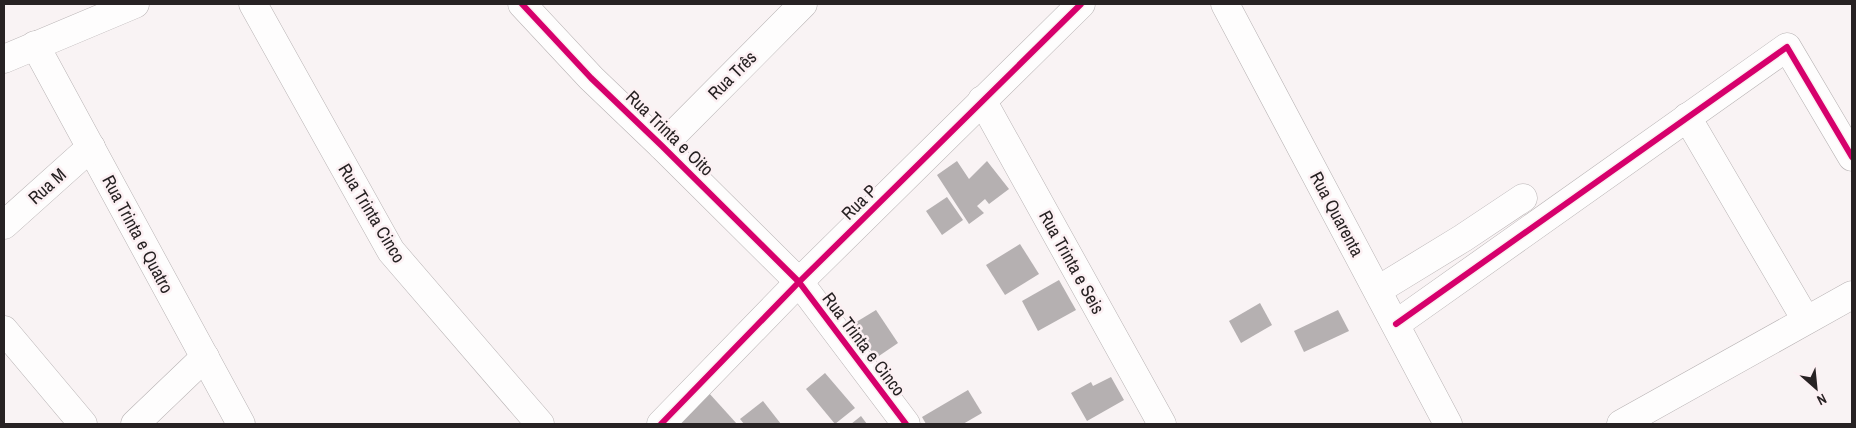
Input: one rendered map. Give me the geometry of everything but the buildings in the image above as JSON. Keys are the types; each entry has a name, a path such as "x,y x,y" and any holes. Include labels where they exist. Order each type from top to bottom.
{"street":[{"path":"4,59 135,4"},
{"name":"Rua Trinta Cinco","path":"253,4 391,251 540,424"},
{"name":"Rua Três","path":"662,146 803,4"},
{"name":"Rua P","path":"661,424 799,282 1081,4"},
{"name":"Rua Quarenta","path":"1225,4 1448,424"},
{"name":"Rua Trinta e Oito","path":"526,5 591,78 799,282"},
{"name":"Rua Trinta e Quatro","path":"35,45 241,424"},
{"path":"1396,324 1787,46 1852,157"},
{"name":"Rua Trinta e Seis","path":"982,100 1162,424"},
{"path":"1687,117 1806,320"},
{"name":"Rua M","path":"4,225 91,147"},
{"path":"1378,290 1463,238 1523,198"},
{"name":"Rua Trinta e Cinco","path":"799,282 906,424"},
{"path":"1622,424 1852,295"},
{"path":"4,330 83,424"},
{"path":"135,424 205,357"}],"cycle path":[{"path":"522,4 591,78 799,282 906,424"},
{"path":"661,424 799,282 1081,4"},
{"path":"1396,324 1787,47 1852,157"}]}
